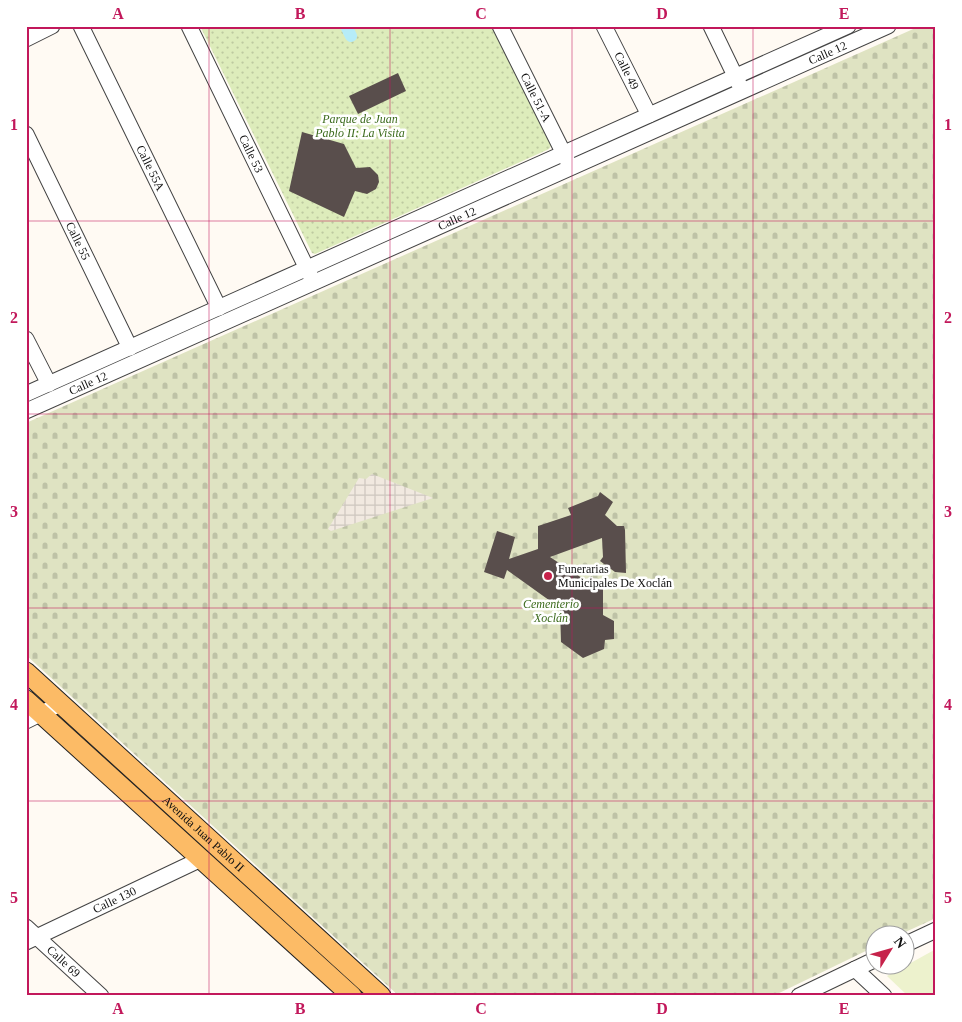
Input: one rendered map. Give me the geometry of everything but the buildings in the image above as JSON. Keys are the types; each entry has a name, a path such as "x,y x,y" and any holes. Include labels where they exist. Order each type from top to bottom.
{"main road":[{"name":"Avenida Juan Pablo II","path":"26,672 381,996"},
{"name":"Avenida Juan Pablo II","path":"26,700 33,717 201,859 352,996"}],"street":[{"path":"26,39 52,26"},
{"name":"Calle 55A","path":"81,26 219,308"},
{"name":"Calle 53","path":"189,26 314,283"},
{"name":"Calle 51-A","path":"500,26 570,168"},
{"name":"Calle 49","path":"604,26 649,115"},
{"path":"711,26 742,92"},
{"name":"Calle 12","path":"26,394 736,76 818,32 848,26"},
{"name":"Calle 12","path":"26,411 888,26"},
{"name":"Calle 55","path":"26,134 130,348"},
{"path":"26,339 49,384"},
{"path":"102,360 110,374"},
{"path":"33,717 62,703"},
{"name":"Calle 130","path":"30,935 201,859"},
{"path":"914,940 936,930"},
{"name":"Calle 69","path":"30,935 101,996"},
{"path":"799,996 864,965"},
{"path":"855,969 884,996"}],"green space":[{"name":"Parque de Juan Pablo II: La Visita","path":"200,26 491,26 551,146 549,149 315,254 312,253"},
{"name":"Cementerio Xoclán","path":"920,26 936,26 936,918 914,928 914,924 864,924 864,952 773,996 399,996 26,655 26,423"},
{"path":"936,949 936,996 908,996 887,976 891,974 914,974 914,961"}],"shaded area":[{"path":"372,474 433,498 331,531 328,529 359,478 366,479"}],"waterway":[{"path":"346,26 351,36"}],"place":[{"name":"Funerarias Municipales De Xoclán","path":"548,576"}]}
